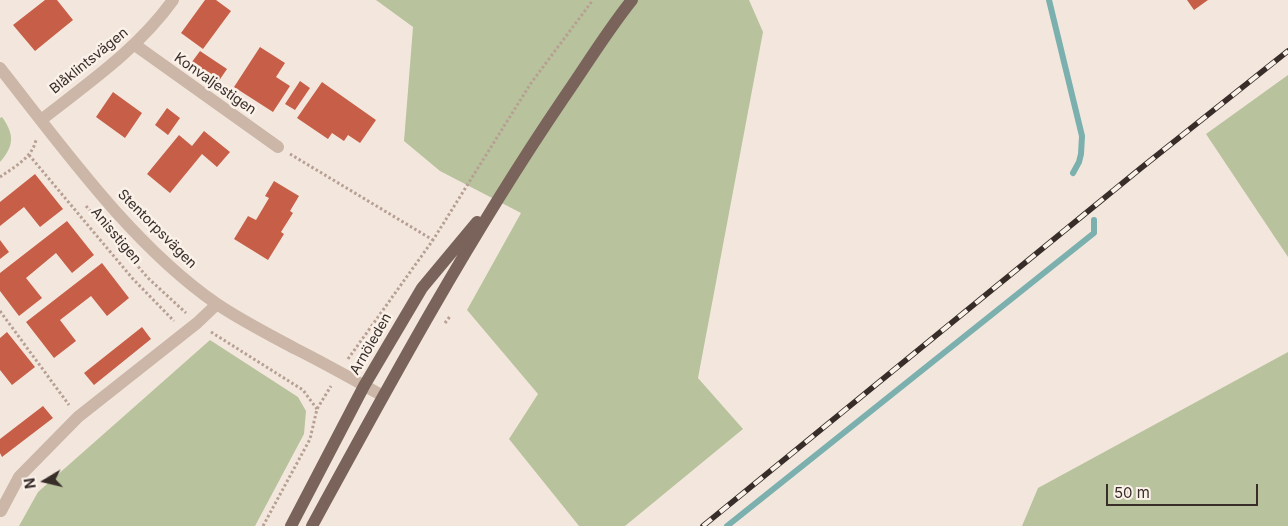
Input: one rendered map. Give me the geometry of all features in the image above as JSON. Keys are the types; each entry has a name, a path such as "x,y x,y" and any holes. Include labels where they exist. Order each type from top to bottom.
{"main road":[{"name":"Arnöleden","path":"312,526 403,358 501,194 537,138 632,0"},
{"name":"Arnöleden","path":"291,526 364,386 422,288 501,194"}],"street":[{"name":"Blåklintsvägen","path":"41,120 135,45 173,0"},
{"name":"Konvaljestigen","path":"135,45 278,147"},
{"name":"Stentorpsvägen","path":"0,68 120,216 172,268 218,304 261,330 382,396"},
{"path":"1,511 19,478 78,417 218,304"}],"path":[{"path":"263,526 310,439 317,409 339,371 433,240 531,83 593,0"},
{"path":"0,177 33,150 41,120"},
{"path":"278,147 433,240"},
{"name":"Anisstigen","path":"29,155 133,279 185,332"},
{"path":"0,311 78,417"}],"green space":[{"path":"376,0 749,0 763,32 698,378 743,429 625,526 579,526 509,439 538,394 467,310 521,213 440,171 404,141 413,27"},
{"path":"1288,75 1288,257 1206,134"},
{"path":"2,117 11,134 11,140 5,156 0,162 0,118"},
{"path":"210,340 298,397 306,411 304,434 255,526 19,526 38,492"},
{"path":"1288,352 1288,526 1022,526 1038,488"}],"building":[{"path":"45,0 57,0 73,20 35,51 13,25"},
{"path":"205,0 216,0 231,11 203,49 181,33"},
{"path":"1187,0 1208,0 1194,10"},
{"path":"260,47 285,63 276,77 290,86 273,112 234,87"},
{"path":"200,51 227,69 216,85 189,66"},
{"path":"300,81 310,88 295,110 285,104"},
{"path":"322,82 376,120 360,143 348,135 344,141 332,133 328,139 297,118"},
{"path":"113,92 142,113 125,138 96,117"},
{"path":"167,108 180,118 168,135 155,125"},
{"path":"204,131 230,152 217,167 202,154 170,193 147,174 179,135 192,146"},
{"path":"35,174 63,209 40,227 24,207 0,226 0,202"},
{"path":"274,181 299,196 290,211 293,213 281,232 284,234 268,260 234,239 248,216 256,220 269,198 265,196"},
{"path":"67,221 94,255 72,273 56,253 26,278 42,298 19,316 0,291 0,273"},
{"path":"0,240 9,252 0,259"},
{"path":"102,263 129,298 107,316 91,296 60,320 76,341 54,358 26,322"},
{"path":"142,327 151,339 94,385 84,373"},
{"path":"7,332 35,367 12,385 0,370 0,338"},
{"path":"43,406 53,418 2,457 0,453 0,439"}],"waterway":[{"path":"1049,0 1082,136 1081,154 1073,173"},
{"path":"727,526 1094,233 1094,220"}],"railway":[{"path":"703,526 1141,168 1288,51"}]}
